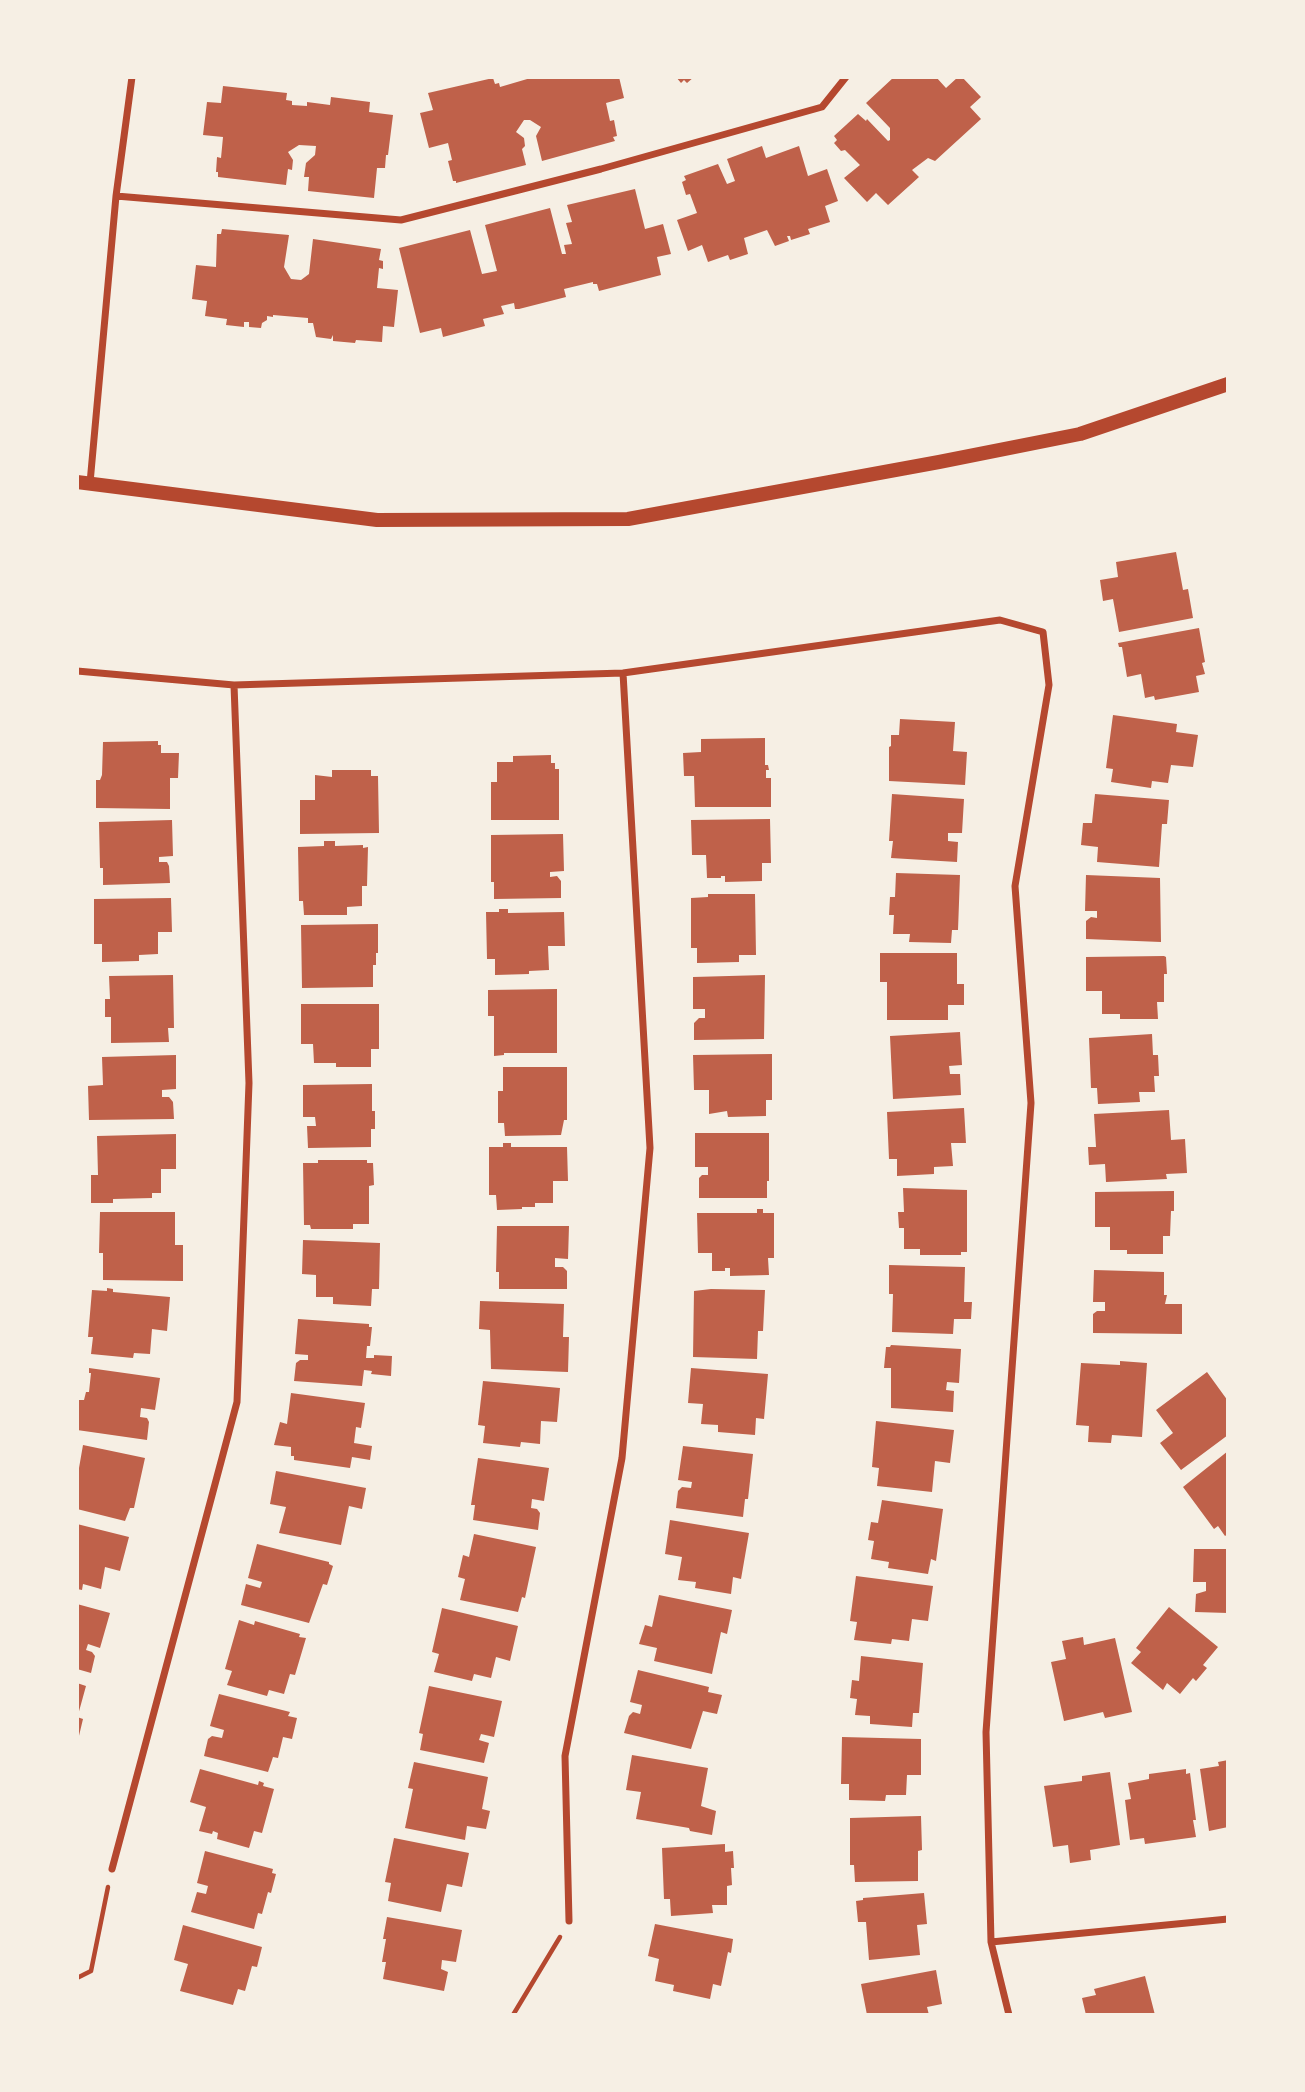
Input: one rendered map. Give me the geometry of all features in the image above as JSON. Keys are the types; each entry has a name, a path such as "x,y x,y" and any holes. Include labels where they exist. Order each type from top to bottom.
{"main road":[{"path":"83,483 377,520 628,519 939,463 1080,434 1228,384"}],"street":[{"path":"83,483 132,77"},
{"path":"116,196 401,220 601,169 822,107 846,77"},
{"path":"77,671 234,685 623,673 1000,620 1043,632 1049,685 1015,886 1031,1103 986,1732 990,1942 1009,2015"},
{"path":"569,1921 565,1756 622,1458 650,1148 623,673"},
{"path":"112,1869 237,1402 250,1083 234,685"},
{"path":"990,1942 1228,1919"}],"path":[{"path":"77,1978 92,1971 112,1869"},
{"path":"513,2015 569,1921"}],"building":[{"path":"534,77 619,77 624,98 606,103 610,121 614,120 617,136 613,137 615,141 542,161 536,136 541,127 530,120 524,120 516,132 524,138 525,146 522,149 526,165 456,183 453,181 448,161 452,160 448,143 429,148 420,113 433,110 428,93 493,78 495,84 499,83 500,87"},
{"path":"676,77 694,77 687,83 684,80 681,83"},
{"path":"894,77 936,77 946,88 958,77 962,77 981,97 970,107 981,119 935,161 928,158 912,170 919,177 888,205 876,193 867,202 844,178 860,165 845,150 841,151 834,143 837,140 834,136 858,114 890,140 890,128 866,103"},
{"path":"223,86 287,93 286,100 292,101 292,105 307,106 307,102 330,105 331,97 370,102 369,112 393,115 388,155 385,168 377,168 374,198 308,191 309,177 304,177 306,163 315,155 316,146 299,145 288,152 293,160 292,170 288,169 286,185 218,177 217,157 221,158 223,137 203,135 207,102 221,103"},
{"path":"762,146 766,158 799,146 808,176 827,169 838,201 825,206 830,222 808,229 810,234 791,240 790,236 787,236 789,241 775,246 767,230 744,238 748,254 730,260 728,255 708,262 702,245 688,251 677,220 697,213 690,194 686,195 682,182 686,180 684,176 718,164 727,184 735,181 727,159"},
{"path":"635,189 645,229 663,224 671,254 657,257 661,275 599,291 597,284 593,282 564,289 566,297 519,309 515,309 514,303 501,306 504,314 483,319 485,326 443,337 441,328 420,333 399,248 470,230 482,274 497,271 485,225 550,208 562,254 566,254 564,245 572,244 566,223 572,222 567,205"},
{"path":"222,229 289,235 284,267 291,279 301,280 309,274 313,239 381,249 379,260 383,261 383,269 379,268 377,288 398,290 394,327 383,326 382,342 356,340 355,343 333,341 333,335 331,339 316,337 313,323 308,323 308,318 267,316 261,328 249,327 249,322 244,322 244,327 226,325 227,319 205,316 207,301 192,299 196,265 216,267 217,234 221,234"},
{"path":"1176,552 1183,590 1188,589 1193,618 1119,632 1113,599 1103,601 1100,580 1118,577 1116,562"},
{"path":"1199,628 1205,674 1196,676 1199,692 1155,700 1154,696 1145,698 1141,674 1127,677 1122,647 1119,647 1118,643"},
{"path":"1113,715 1177,724 1176,732 1198,735 1193,767 1171,765 1168,783 1152,781 1151,788 1111,782 1113,769 1106,768"},
{"path":"900,719 955,722 953,751 967,752 965,785 889,781 891,735 899,735"},
{"path":"765,738 765,765 768,765 769,770 766,770 766,778 771,778 771,807 695,807 694,776 684,776 683,753 701,752 701,739"},
{"path":"158,741 161,753 179,753 178,778 170,778 170,809 96,808 96,780 100,780 102,775 103,742"},
{"path":"551,755 551,763 555,763 555,769 559,769 559,820 491,820 491,782 497,782 497,762 513,762 513,756"},
{"path":"332,770 371,770 371,776 378,776 379,833 300,834 300,800 315,800 315,775 332,777"},
{"path":"892,794 964,799 962,833 948,833 948,841 958,842 957,862 891,858 893,841 889,841"},
{"path":"1095,794 1169,800 1167,824 1162,824 1159,867 1097,862 1098,847 1081,845 1083,823 1092,823"},
{"path":"770,819 771,863 762,863 762,881 725,882 725,876 707,878 706,855 692,855 691,820"},
{"path":"172,820 173,856 159,857 159,862 167,862 169,866 170,883 103,885 99,822"},
{"path":"563,834 564,871 550,872 550,877 557,876 561,881 561,898 494,899 494,882 491,882 491,835"},
{"path":"324,841 335,841 335,846 368,847 367,886 362,886 362,906 347,907 347,915 304,915 303,901 299,901 298,847 324,846"},
{"path":"896,873 960,875 958,930 952,930 951,943 909,942 910,934 893,934 894,915 889,915 890,897 895,897"},
{"path":"1086,875 1160,878 1161,942 1086,939 1086,921 1091,917 1097,918 1097,911 1085,911"},
{"path":"708,894 755,894 756,955 739,955 739,962 697,963 697,948 691,948 691,898 708,897"},
{"path":"171,898 172,932 158,932 158,954 139,955 139,961 102,962 102,944 94,944 94,899"},
{"path":"499,909 508,909 508,913 564,912 565,946 548,946 549,970 529,971 529,974 495,975 495,959 487,959 486,912 499,912"},
{"path":"378,924 378,953 376,965 373,965 373,987 302,988 301,925"},
{"path":"880,953 957,953 957,984 964,984 964,1005 948,1005 948,1020 887,1020 887,982 880,982"},
{"path":"1164,956 1167,974 1164,974 1164,1002 1157,1002 1158,1019 1120,1019 1120,1014 1102,1014 1102,991 1086,991 1086,957"},
{"path":"173,975 174,1028 168,1028 169,1042 111,1043 111,1017 105,1017 105,999 110,999 109,976"},
{"path":"765,975 764,1039 694,1040 694,1023 699,1018 705,1018 705,1009 693,1009 693,977"},
{"path":"557,989 557,1053 504,1053 494,1056 494,1016 488,1016 488,990"},
{"path":"301,1004 379,1004 379,1049 371,1049 371,1067 336,1067 336,1063 314,1063 313,1044 301,1044"},
{"path":"960,1032 962,1065 949,1066 950,1074 960,1074 961,1095 893,1099 890,1036"},
{"path":"1152,1034 1153,1055 1158,1055 1159,1076 1154,1076 1155,1092 1139,1092 1140,1102 1098,1104 1097,1088 1091,1088 1089,1038"},
{"path":"772,1054 772,1100 766,1100 766,1116 728,1117 727,1111 709,1114 709,1090 694,1090 693,1055"},
{"path":"176,1055 176,1089 162,1090 162,1097 169,1097 173,1102 174,1119 89,1120 88,1086 103,1085 102,1057"},
{"path":"503,1067 567,1067 567,1120 564,1120 561,1135 505,1136 504,1123 498,1123 498,1091 503,1091"},
{"path":"372,1084 375,1129 371,1129 371,1147 308,1148 307,1126 316,1126 315,1117 303,1117 303,1085"},
{"path":"964,1108 966,1143 951,1143 953,1166 934,1167 934,1174 897,1176 897,1159 889,1159 887,1112"},
{"path":"1169,1110 1171,1140 1185,1139 1187,1173 1166,1174 1167,1179 1106,1182 1105,1164 1089,1165 1088,1147 1096,1147 1094,1114"},
{"path":"695,1133 769,1133 767,1198 699,1198 699,1178 708,1175 708,1167 695,1167"},
{"path":"176,1134 176,1169 161,1169 161,1193 152,1193 152,1198 113,1199 113,1203 91,1203 91,1175 98,1175 97,1136"},
{"path":"503,1143 511,1143 511,1147 567,1147 568,1181 553,1181 553,1203 535,1203 535,1207 497,1210 496,1195 489,1195 489,1147 503,1147"},
{"path":"318,1160 367,1160 367,1163 373,1163 374,1185 369,1186 369,1224 353,1224 353,1229 311,1229 310,1225 304,1225 303,1163 318,1163"},
{"path":"903,1188 967,1190 967,1252 961,1252 961,1255 920,1255 920,1249 904,1249 904,1228 899,1228 898,1212 904,1212"},
{"path":"1174,1191 1170,1236 1163,1236 1163,1254 1127,1254 1127,1250 1110,1250 1110,1227 1095,1227 1095,1192"},
{"path":"757,1209 763,1209 763,1213 774,1213 774,1258 768,1258 769,1275 730,1276 730,1268 725,1268 725,1271 712,1271 712,1253 698,1253 697,1213 757,1213"},
{"path":"100,1212 175,1212 175,1245 183,1245 183,1281 103,1280 103,1253 99,1253"},
{"path":"497,1226 569,1226 568,1259 555,1258 555,1267 563,1267 567,1271 567,1289 499,1289 499,1272 496,1272"},
{"path":"303,1240 380,1243 379,1289 372,1289 371,1306 333,1304 333,1297 316,1297 316,1275 302,1274"},
{"path":"889,1265 965,1267 964,1302 972,1302 971,1319 954,1319 953,1334 892,1332 893,1294 889,1294"},
{"path":"1094,1270 1164,1272 1164,1295 1167,1295 1165,1304 1182,1304 1182,1334 1093,1333 1093,1314 1105,1311 1105,1302 1093,1302"},
{"path":"107,1288 113,1289 113,1292 170,1297 167,1331 152,1329 150,1354 134,1353 133,1358 91,1354 93,1337 88,1337 92,1290 107,1291"},
{"path":"765,1290 763,1331 758,1331 757,1359 693,1357 694,1291"},
{"path":"480,1301 564,1304 563,1337 569,1337 568,1372 491,1369 490,1330 479,1329"},
{"path":"298,1319 369,1324 369,1327 372,1327 366,1358 374,1358 374,1355 392,1356 391,1376 371,1374 372,1371 364,1370 362,1386 294,1381 296,1363 308,1360 308,1355 295,1354"},
{"path":"891,1345 961,1349 959,1383 947,1382 946,1390 954,1391 953,1412 891,1408 891,1368 884,1368 886,1347"},
{"path":"1120,1361 1147,1363 1142,1437 1112,1435 1111,1443 1088,1442 1089,1426 1076,1425 1081,1363 1120,1365"},
{"path":"89,1368 160,1378 155,1410 141,1408 140,1417 147,1418 149,1422 147,1440 77,1430 77,1400 84,1400 86,1392 89,1392"},
{"path":"691,1368 768,1374 764,1419 756,1418 755,1435 718,1432 718,1425 701,1424 703,1404 688,1403"},
{"path":"1207,1372 1228,1401 1228,1435 1181,1470 1160,1443 1173,1433 1156,1410"},
{"path":"483,1381 560,1388 557,1422 541,1421 540,1444 521,1442 520,1447 483,1443 485,1426 478,1425"},
{"path":"291,1393 365,1403 361,1428 356,1427 354,1443 372,1446 370,1460 352,1457 350,1468 294,1460 291,1447 274,1445 280,1422 287,1424"},
{"path":"876,1421 954,1430 950,1463 935,1461 932,1492 877,1486 879,1468 872,1467"},
{"path":"83,1445 145,1458 134,1508 130,1508 125,1521 77,1509 77,1467 79,1468"},
{"path":"683,1446 753,1454 748,1499 745,1499 743,1517 676,1508 678,1491 682,1487 691,1488 692,1482 678,1480"},
{"path":"1228,1451 1228,1534 1225,1536 1218,1526 1214,1529 1183,1487"},
{"path":"478,1458 549,1468 544,1501 532,1499 531,1508 540,1513 538,1530 473,1520 475,1505 471,1505"},
{"path":"276,1471 366,1488 362,1509 349,1506 341,1545 279,1533 286,1507 270,1504"},
{"path":"882,1500 943,1509 936,1561 931,1559 928,1574 888,1568 889,1562 871,1559 874,1541 868,1540 871,1522 878,1523"},
{"path":"670,1520 749,1533 741,1579 733,1577 731,1594 695,1588 696,1582 678,1580 682,1557 665,1554"},
{"path":"77,1524 129,1537 120,1571 105,1567 101,1589 83,1584 82,1590 77,1589"},
{"path":"474,1534 536,1547 525,1598 522,1597 518,1612 460,1600 465,1579 458,1577 463,1555 469,1557"},
{"path":"257,1544 329,1562 333,1566 327,1585 323,1584 309,1623 241,1605 246,1584 260,1588 262,1582 248,1578"},
{"path":"1194,1549 1228,1549 1228,1613 1195,1612 1196,1594 1206,1591 1206,1582 1193,1582"},
{"path":"856,1576 933,1586 928,1621 912,1619 909,1641 892,1639 891,1644 854,1640 857,1622 850,1621"},
{"path":"659,1595 732,1610 727,1634 721,1632 712,1674 654,1661 657,1648 639,1644 645,1625 652,1627"},
{"path":"77,1604 110,1613 100,1648 88,1644 86,1650 95,1656 91,1673 77,1669"},
{"path":"1169,1607 1218,1647 1203,1665 1207,1668 1196,1681 1193,1678 1180,1694 1167,1683 1163,1690 1131,1663 1141,1652 1136,1648"},
{"path":"442,1608 518,1626 510,1661 496,1657 491,1678 474,1674 472,1681 434,1672 439,1654 432,1652"},
{"path":"239,1620 254,1625 255,1621 306,1638 295,1675 290,1674 284,1694 269,1690 267,1696 227,1685 232,1671 225,1669"},
{"path":"1083,1637 1084,1645 1115,1638 1132,1712 1105,1718 1103,1712 1064,1721 1051,1662 1066,1659 1062,1641"},
{"path":"861,1656 923,1663 919,1713 913,1713 912,1727 870,1724 870,1716 855,1715 857,1699 850,1698 852,1680 859,1681"},
{"path":"638,1670 709,1687 708,1692 722,1695 717,1714 703,1711 691,1749 624,1733 629,1716 633,1712 640,1714 642,1705 630,1702"},
{"path":"77,1683 86,1686 78,1715 77,1715"},
{"path":"429,1686 502,1701 494,1737 481,1734 479,1740 489,1743 484,1763 420,1750 423,1734 419,1733"},
{"path":"219,1694 290,1712 288,1716 297,1718 292,1739 283,1737 278,1758 273,1757 268,1772 204,1756 208,1739 212,1736 222,1738 224,1730 210,1726"},
{"path":"77,1717 83,1719 78,1740 77,1740"},
{"path":"842,1737 921,1739 921,1775 907,1775 906,1795 886,1795 885,1801 849,1800 849,1784 841,1784"},
{"path":"632,1755 708,1768 701,1806 716,1811 712,1835 690,1831 689,1828 636,1819 641,1792 626,1790"},
{"path":"1228,1760 1228,1827 1209,1831 1200,1769 1219,1766 1218,1762"},
{"path":"414,1762 488,1777 482,1809 490,1811 486,1829 467,1826 465,1840 405,1828 413,1789 408,1788"},
{"path":"200,1769 258,1785 259,1781 264,1783 263,1786 274,1789 262,1833 254,1831 249,1848 217,1839 218,1833 213,1831 212,1834 199,1831 206,1807 190,1802"},
{"path":"1186,1769 1186,1774 1190,1773 1196,1837 1145,1844 1144,1838 1130,1840 1125,1800 1131,1799 1128,1783 1149,1779 1149,1774"},
{"path":"1110,1772 1120,1845 1090,1850 1091,1860 1070,1863 1068,1845 1053,1847 1044,1786 1082,1781 1082,1776"},
{"path":"921,1816 922,1850 918,1851 918,1881 855,1882 854,1865 850,1865 850,1818"},
{"path":"394,1838 469,1853 462,1887 447,1884 441,1912 388,1901 391,1883 385,1882"},
{"path":"725,1844 725,1852 733,1851 734,1868 731,1868 732,1885 727,1886 727,1905 712,1905 713,1913 671,1916 670,1899 664,1899 662,1848"},
{"path":"205,1851 273,1869 272,1873 276,1874 271,1893 268,1892 262,1914 258,1913 254,1929 191,1912 197,1892 206,1894 208,1886 197,1883"},
{"path":"924,1893 927,1924 917,1925 920,1955 869,1960 866,1922 858,1922 856,1901 863,1898"},
{"path":"387,1917 462,1930 456,1962 442,1960 441,1969 448,1972 444,1991 383,1979 386,1962 382,1962 386,1939 383,1939"},
{"path":"655,1924 733,1939 721,1986 713,1984 710,1999 673,1991 674,1985 655,1981 659,1959 648,1956"},
{"path":"183,1925 262,1947 257,1967 252,1966 245,1991 238,1989 233,2005 180,1991 188,1964 174,1960"},
{"path":"936,1970 942,2004 927,2007 929,2015 867,2015 861,1984"},
{"path":"1145,1976 1155,2015 1086,2015 1082,1998 1096,1995 1094,1989"}]}
